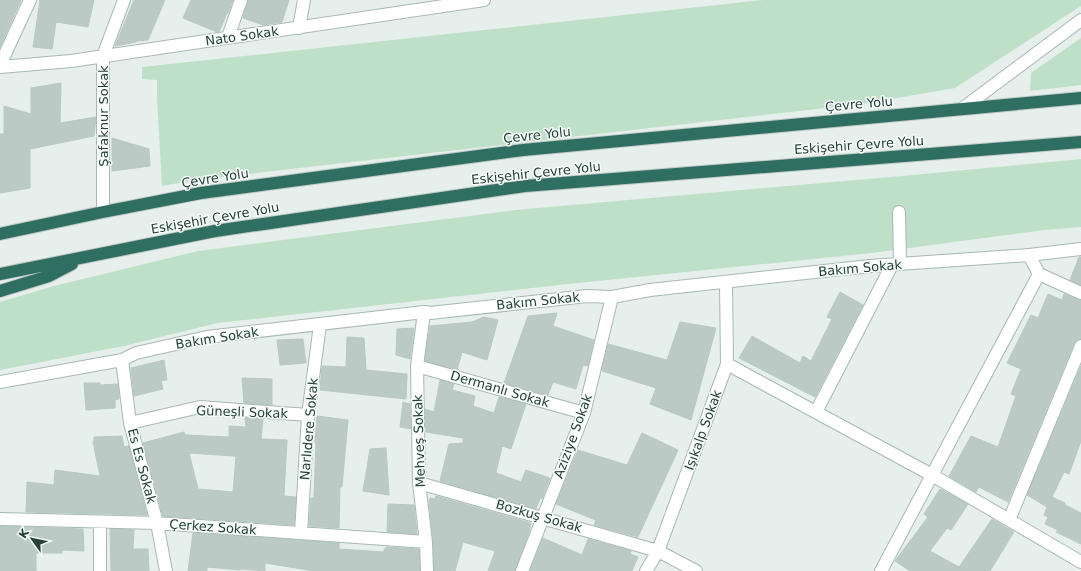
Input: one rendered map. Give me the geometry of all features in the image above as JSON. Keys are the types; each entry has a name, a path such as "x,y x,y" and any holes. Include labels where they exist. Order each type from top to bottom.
{"highway":[{"name":"Çevre Yolu","path":"0,234 201,193 523,150 1081,98"},
{"name":"Eskişehir Çevre Yolu","path":"0,274 215,230 525,186 1081,142"},
{"path":"0,291 48,276 88,256"}],"street":[{"path":"0,66 30,0"},
{"name":"Şafaknur Sokak","path":"103,212 103,56 124,0"},
{"path":"228,37 241,0"},
{"path":"299,28 304,0"},
{"name":"Nato Sokak","path":"0,66 71,61 228,37 299,28 429,4 484,0"},
{"path":"963,108 1081,20"},
{"path":"816,412 896,265 899,212"},
{"name":"Bakım Sokak","path":"0,382 122,360 136,353 207,337 424,312 430,313 587,296 612,297 650,290 726,282 1081,249"},
{"path":"1029,255 1039,274 1081,293"},
{"path":"884,570 932,475 1039,274"},
{"name":"Işıkalp Sokak","path":"646,571 658,551 727,364 726,282"},
{"name":"Aziziye Sokak","path":"522,571 584,413 612,297"},
{"name":"Mehveş Sokak","path":"424,312 417,366 419,483 426,542 427,571"},
{"name":"Narlıdere Sokak","path":"301,533 308,415 320,324"},
{"path":"1010,520 1081,346"},
{"name":"Es Es Sokak","path":"122,360 130,423 157,523 166,571"},
{"path":"727,364 932,475 1081,562"},
{"name":"Dermanlı Sokak","path":"417,366 584,413"},
{"name":"Güneşli Sokak","path":"130,423 200,407 308,415"},
{"name":"Bozkuş Sokak","path":"419,483 543,517 658,551 696,571"},
{"name":"Çerkez Sokak","path":"0,519 157,523 426,542"},
{"path":"100,522 100,571"}],"green space":[{"path":"763,0 1081,0 1081,6 955,88 868,103 196,180 162,186 157,80 142,79 142,67"},
{"path":"1081,38 1081,85 1030,91 1031,73"},
{"path":"1081,159 1081,227 1045,230 872,253 568,284 217,323 124,346 0,370 0,302 54,286 198,251 515,210"}],"building":[{"path":"0,0 21,0 0,47"},
{"path":"40,0 94,0 88,27 56,22 52,49 33,47"},
{"path":"134,0 165,0 148,40 115,46"},
{"path":"191,0 233,0 219,32 183,18"},
{"path":"248,0 289,0 282,22 263,25 243,18"},
{"path":"61,83 60,123 96,117 94,136 30,149 30,188 0,193 0,134 4,134 4,106 31,114 31,88"},
{"path":"112,138 149,149 150,166 112,171"},
{"path":"1079,257 1081,257 1081,285 1070,280"},
{"path":"840,292 863,305 815,397 739,358 752,336 800,363 803,356 811,361 832,319 827,317"},
{"path":"1048,294 1062,300 1064,294 1081,300 1081,339 1074,343 1008,502 979,487 976,492 949,476 971,436 998,447 1016,396 1011,394 1021,369 1007,363 1031,315 1038,318"},
{"path":"557,313 553,326 594,340 588,366 583,365 576,389 553,382 548,395 504,383 528,316"},
{"path":"484,317 498,320 487,360 462,352 457,370 425,361 430,326 472,322"},
{"path":"680,322 716,328 691,420 650,404 656,388 602,371 608,344 667,360"},
{"path":"414,328 410,359 396,355 397,329"},
{"path":"347,337 364,338 366,370 407,374 406,399 320,390 322,366 346,367"},
{"path":"303,339 306,363 280,365 277,340"},
{"path":"164,360 167,380 160,381 163,389 134,396 131,368"},
{"path":"1081,366 1081,441 1069,474 1064,472 1052,497 1081,513 1081,544 1056,532 1058,530 1045,524 1048,517 1044,515 1047,507 1027,495"},
{"path":"242,378 272,379 272,405 244,403"},
{"path":"440,380 454,384 452,390 475,396 473,406 494,413 499,397 526,404 511,449 502,446 496,473 521,482 526,470 550,478 542,499 540,498 536,509 440,481 449,444 463,443 463,438 426,432 425,409 434,412"},
{"path":"84,383 100,383 100,385 118,384 119,399 115,400 115,408 86,410"},
{"path":"403,402 410,404 411,429 400,427"},
{"path":"317,416 348,420 342,487 340,487 339,528 309,526 311,498 314,498"},
{"path":"245,418 263,419 261,439 287,440 284,496 296,497 294,525 163,516 143,443 184,432 185,435 229,437 229,426 246,427","holes":["189,453 236,457 233,492 198,489"]},
{"path":"642,433 678,450 638,537 594,525 596,520 556,504 578,450 627,465"},
{"path":"122,436 124,447 129,446 147,515 26,512 27,482 54,485 55,470 100,476 93,442 94,437"},
{"path":"386,448 389,495 363,491 370,449"},
{"path":"940,489 968,504 951,530 947,528 930,551 959,567 992,519 1014,532 990,571 910,571 895,561 928,517 924,514"},
{"path":"436,496 531,523 515,571 488,571 495,551 463,542 455,571 434,571 429,500 430,498 435,499"},
{"path":"388,504 414,505 417,534 387,532"},
{"path":"0,526 83,529 84,551 62,550 62,553 36,553 36,571 0,571"},
{"path":"110,529 134,530 133,549 148,549 149,571 111,571"},
{"path":"193,533 339,543 339,549 384,552 386,547 419,549 420,571 314,571 265,563 265,571 207,567 207,571 188,571"},
{"path":"543,538 582,555 588,539 631,551 630,554 638,557 632,571 530,571"}]}
